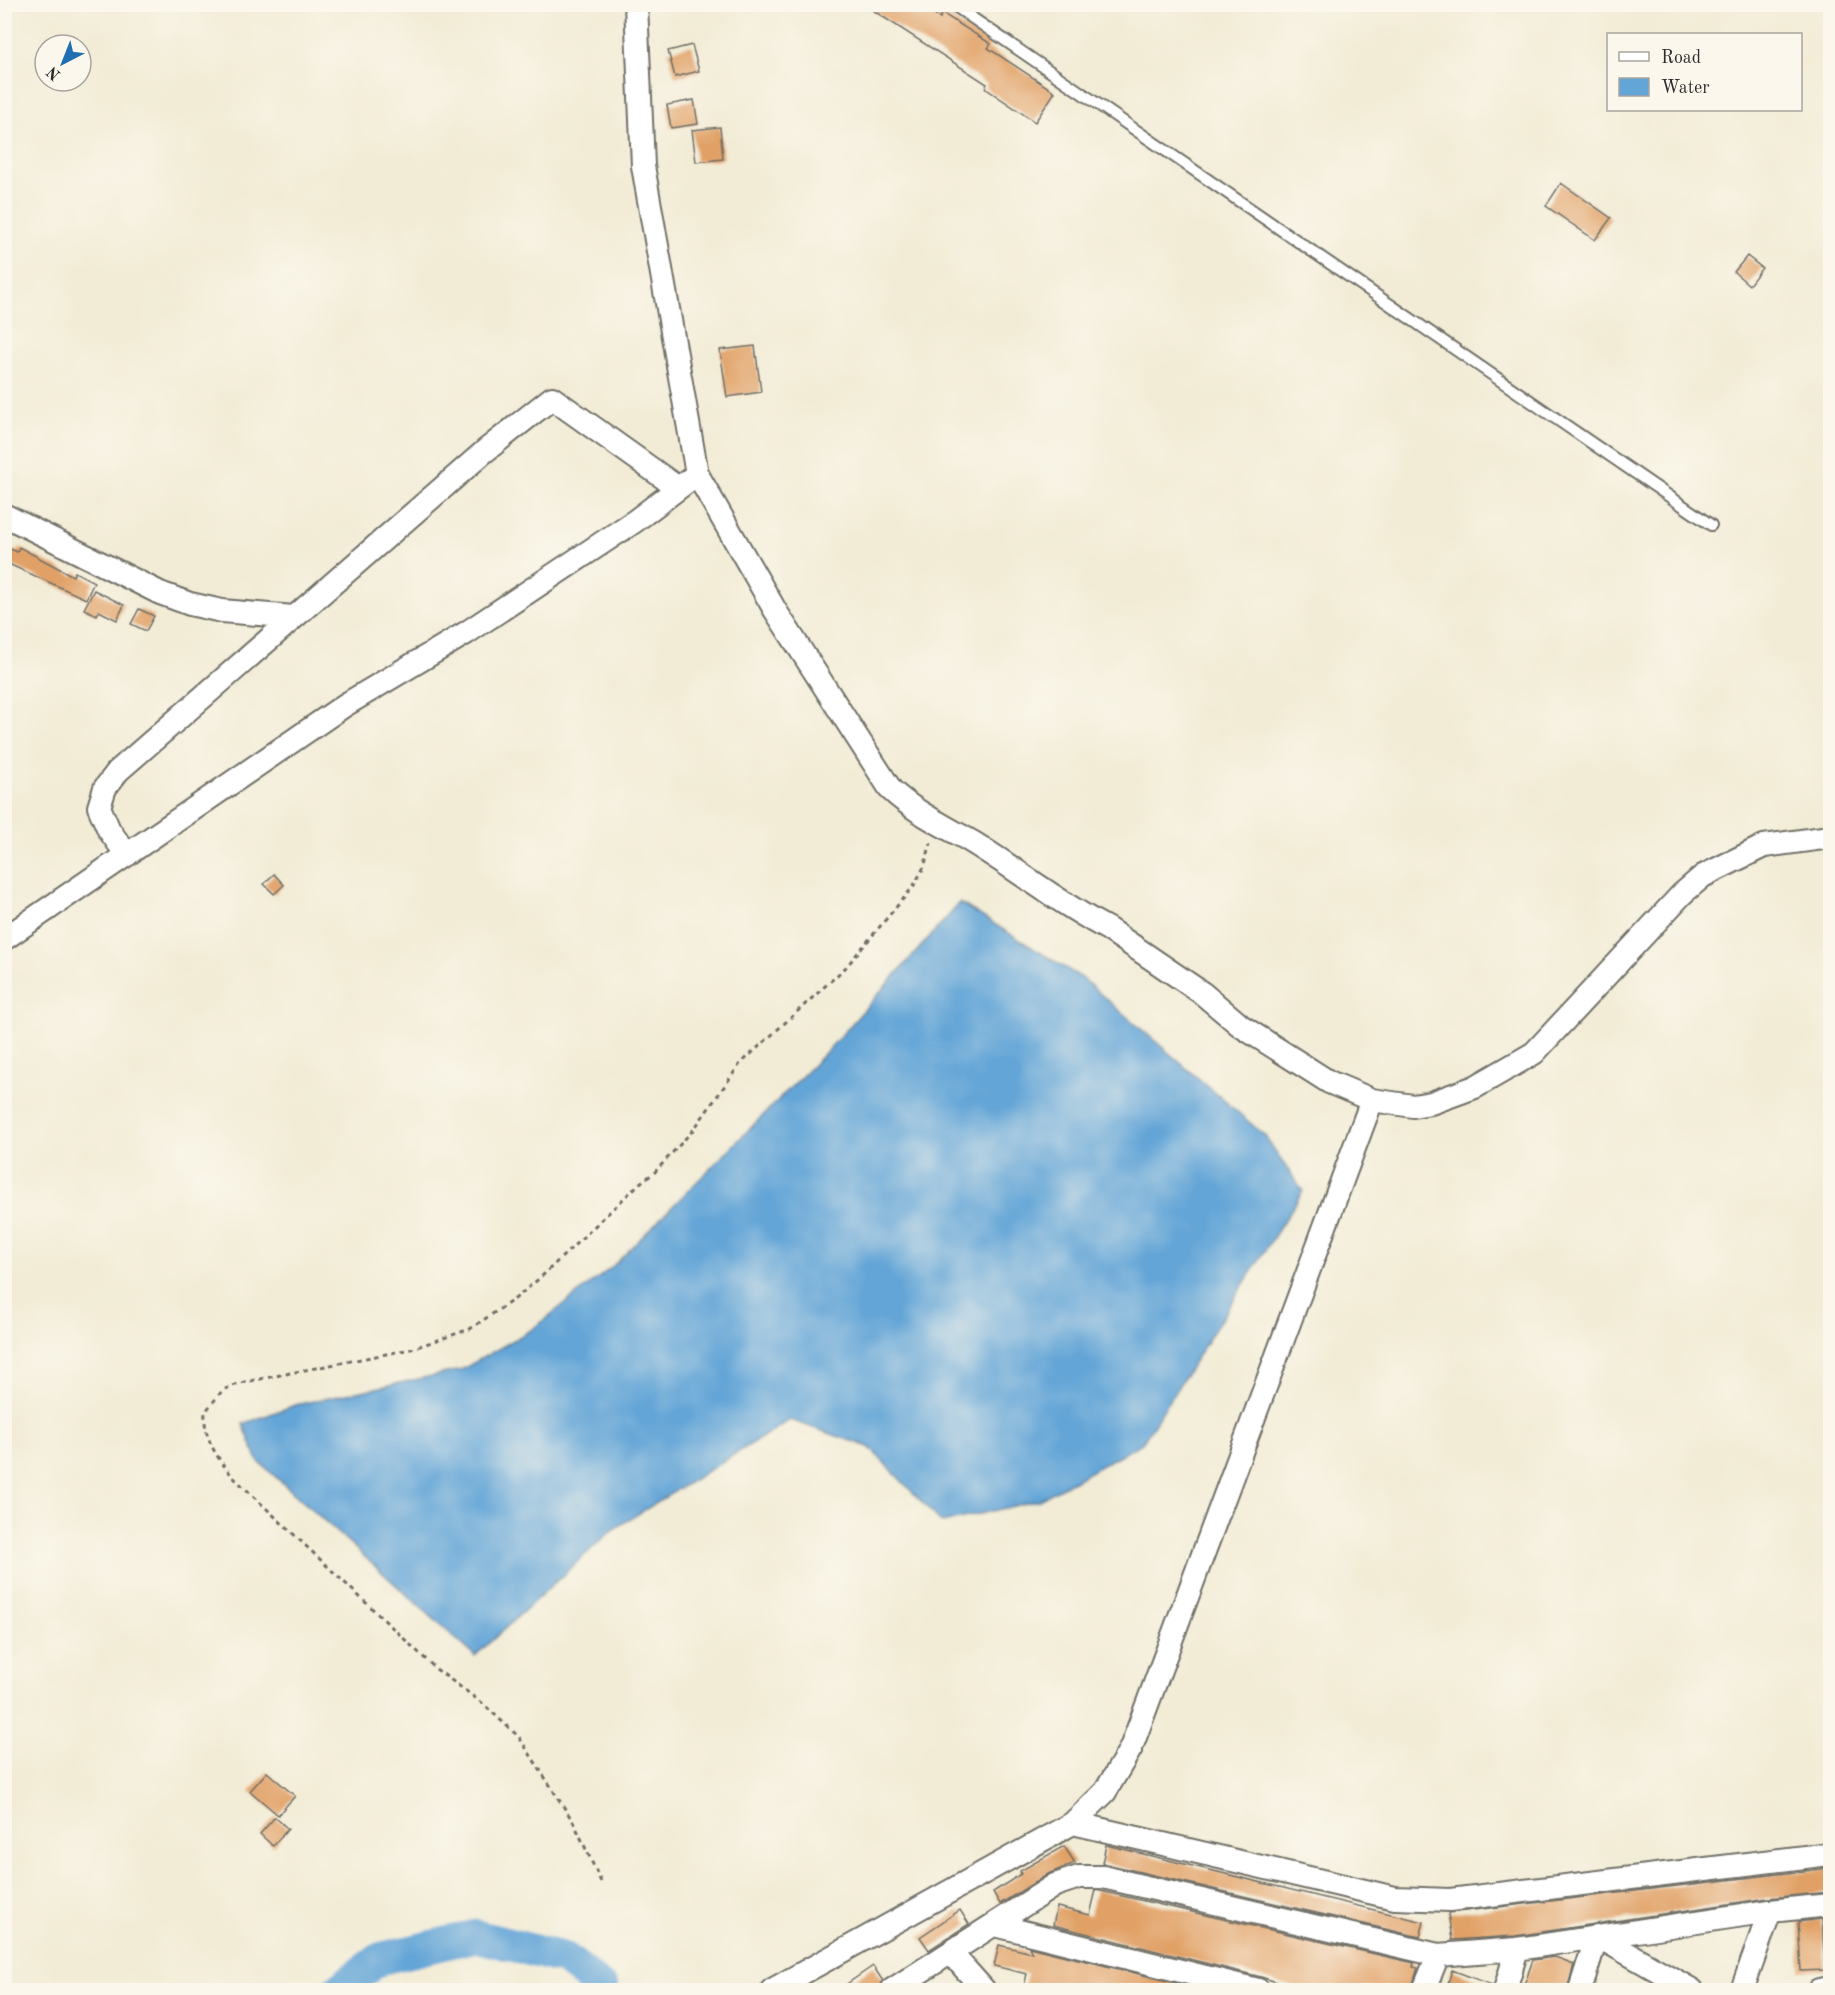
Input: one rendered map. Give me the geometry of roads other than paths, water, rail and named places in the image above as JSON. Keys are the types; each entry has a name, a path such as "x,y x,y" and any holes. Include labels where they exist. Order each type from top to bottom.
{"street":[{"path":"636,4 643,165 698,474 775,610 891,790 908,806 972,843 1084,916 1108,929 1282,1054 1329,1082 1372,1101 1405,1106 1431,1103 1475,1087 1502,1074 1534,1053 1682,894 1703,876 1764,846 1830,837"},
{"path":"127,855 109,830 99,807 105,788 127,764 294,616 485,452 552,398 678,488"},
{"path":"4,939 345,705 466,633 547,580 635,521 698,474"},
{"path":"4,515 160,593 190,604 222,611 294,616"},
{"path":"772,1990 1073,1823 1105,1792 1131,1748 1372,1101"},
{"path":"1073,1823 1395,1898 1426,1900 1450,1900 1830,1854"},
{"path":"891,1990 1055,1885 1079,1877 1103,1877 1438,1955 1517,1949 1770,1911 1830,1905"},
{"path":"1743,1990 1770,1911"},
{"path":"995,1925 1258,1990"},
{"path":"1597,1936 1661,1984 1692,1990"},
{"path":"1580,1990 1597,1936"},
{"path":"1505,1990 1517,1949"},
{"path":"951,1953 984,1990"},
{"path":"1424,1990 1438,1955"},
{"path":"1819,1990 1830,1988"}],"lane":[{"path":"952,4 1711,525"}],"water":[{"path":"960,903 1082,978 1264,1135 1303,1191 1142,1443 1039,1500 942,1523 869,1447 790,1420 612,1530 475,1656 258,1461 243,1424 295,1405 461,1370 531,1330 612,1267 828,1050"}],"waterway":[{"path":"338,1990 379,1959 476,1936 566,1959 603,1990"}]}
